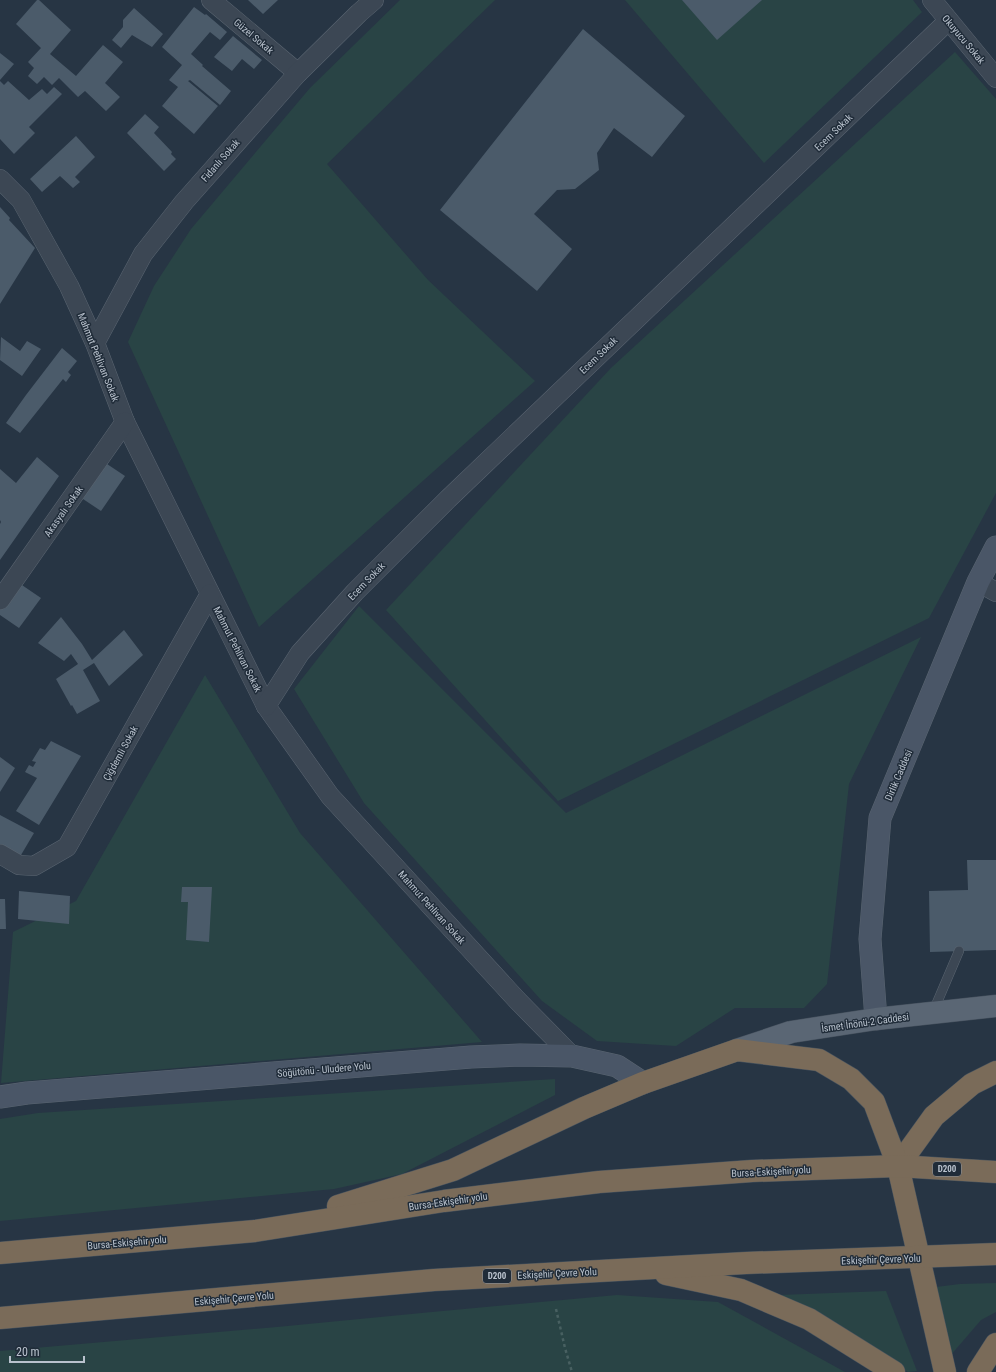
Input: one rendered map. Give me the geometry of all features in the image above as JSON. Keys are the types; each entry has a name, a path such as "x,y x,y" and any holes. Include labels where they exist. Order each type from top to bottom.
{"highway":[{"path":"255,1232 453,1170 584,1108 643,1083 737,1050 819,1060 851,1079 874,1102 898,1166 945,1372"},
{"path":"898,1166 934,1116 972,1084 996,1072"},
{"name":"D200","path":"898,1166 996,1172"},
{"name":"Bursa-Eskişehir yolu","path":"0,1253 255,1232 444,1200 599,1182 752,1171 898,1166"},
{"name":"Eskişehir Çevre Yolu","path":"0,1318 434,1280 641,1268 996,1254"},
{"path":"641,1268 741,1290 809,1320 894,1372"},
{"path":"978,1372 996,1344"}],"main road":[{"name":"İsmet İnönü-2 Caddesi","path":"737,1050 791,1032 876,1019 996,1006"}],"street":[{"name":"Güzel Sokak","path":"210,0 298,73"},
{"name":"Fidanlı Sokak","path":"95,343 143,254 184,202 298,73 374,0"},
{"name":"Okuyucu Sokak","path":"932,0 948,21 993,70"},
{"name":"Ecem Sokak","path":"266,706 300,653 355,592 448,499 948,21"},
{"name":"Mahmut Pehlivan Sokak","path":"0,179 21,200 69,286 95,343 125,422 266,706 330,796 517,1000 572,1056"},
{"name":"Akasyalı Sokak","path":"0,600 125,422"},
{"name":"Dirlik Caddesi","path":"876,1019 870,939 880,818 987,587 996,547"},
{"name":"Çiğdemli Sokak","path":"0,854 20,865 34,866 67,847 210,594"},
{"name":"Söğütönü - Uludere Yolu","path":"0,1097 34,1092 471,1057 520,1055 572,1056 617,1066 643,1083"}],"lane":[{"path":"933,1013 959,951"}],"path":[{"path":"556,1309 572,1372"}],"green space":[{"path":"400,0 495,0 327,164 428,280 535,381 259,627 128,342 154,286 191,229 310,88"},
{"path":"625,0 913,0 922,12 764,163"},
{"path":"955,52 996,99 996,493 929,618 558,801 386,610 611,368"},
{"path":"359,606 566,813 921,637 849,784 827,984 804,1008 735,1008 676,1046 597,1041 542,1001 364,803 294,689"},
{"path":"205,675 300,833 482,1042 1,1083 13,932 76,901"},
{"path":"555,1079 555,1095 402,1174 334,1189 0,1221 0,1119 38,1113"},
{"path":"996,1283 996,1312 981,1320 950,1356 928,1288 960,1284"},
{"path":"886,1291 917,1371 908,1372 779,1295"},
{"path":"617,1295 718,1302 845,1372 0,1372 0,1351"}],"building":[{"path":"37,0 39,0 71,30 50,54 76,76 103,45 123,62 105,83 120,97 106,111 85,91 78,97 59,78 52,85 44,77 37,84 28,76 34,68 28,62 41,48 16,24"},
{"path":"248,0 278,0 263,14"},
{"path":"682,0 762,0 717,40"},
{"path":"194,7 205,15 206,14 227,32 220,40 210,32 191,54 203,65 202,66 231,91 220,105 190,80 188,81 218,106 194,134 162,106 178,87 169,80 182,65 162,47"},
{"path":"134,8 163,34 152,47 132,35 121,48 112,40 123,27 123,20"},
{"path":"583,29 685,116 652,157 614,128 597,153 599,170 575,189 557,190 534,214 572,249 537,291 440,210"},
{"path":"233,36 262,60 254,69 242,59 232,71 214,57"},
{"path":"0,53 14,64 0,80"},
{"path":"0,81 4,85 8,81 29,100 42,89 47,94 54,87 62,94 29,127 35,133 14,154 0,139"},
{"path":"145,114 159,127 154,133 172,152 171,154 176,159 164,171 127,133"},
{"path":"76,136 95,157 75,177 80,182 73,188 60,176 42,192 30,179"},
{"path":"0,207 10,218 9,220 35,248 0,304"},
{"path":"1,337 20,351 27,341 41,349 22,376 0,360"},
{"path":"62,348 77,361 68,372 71,375 66,382 63,379 20,433 6,423"},
{"path":"37,457 59,476 0,560 0,469 16,483"},
{"path":"104,462 125,476 101,511 80,497"},
{"path":"16,581 41,598 19,628 0,615 0,605"},
{"path":"61,617 82,644 92,660 124,630 143,655 109,686 94,663 83,670 100,701 77,714 56,679 78,664 71,654 64,661 38,643"},
{"path":"51,741 81,756 39,825 16,811 37,778 25,772 29,765 33,767 36,762 32,761 40,748 45,750"},
{"path":"0,757 15,768 0,792"},
{"path":"0,815 34,833 21,855 0,845"},
{"path":"967,860 996,860 996,950 930,952 929,891 968,890"},
{"path":"182,887 212,887 209,942 186,940 188,902 181,902"},
{"path":"19,891 70,896 69,924 18,919"},
{"path":"0,899 5,899 6,929 0,929"}]}
